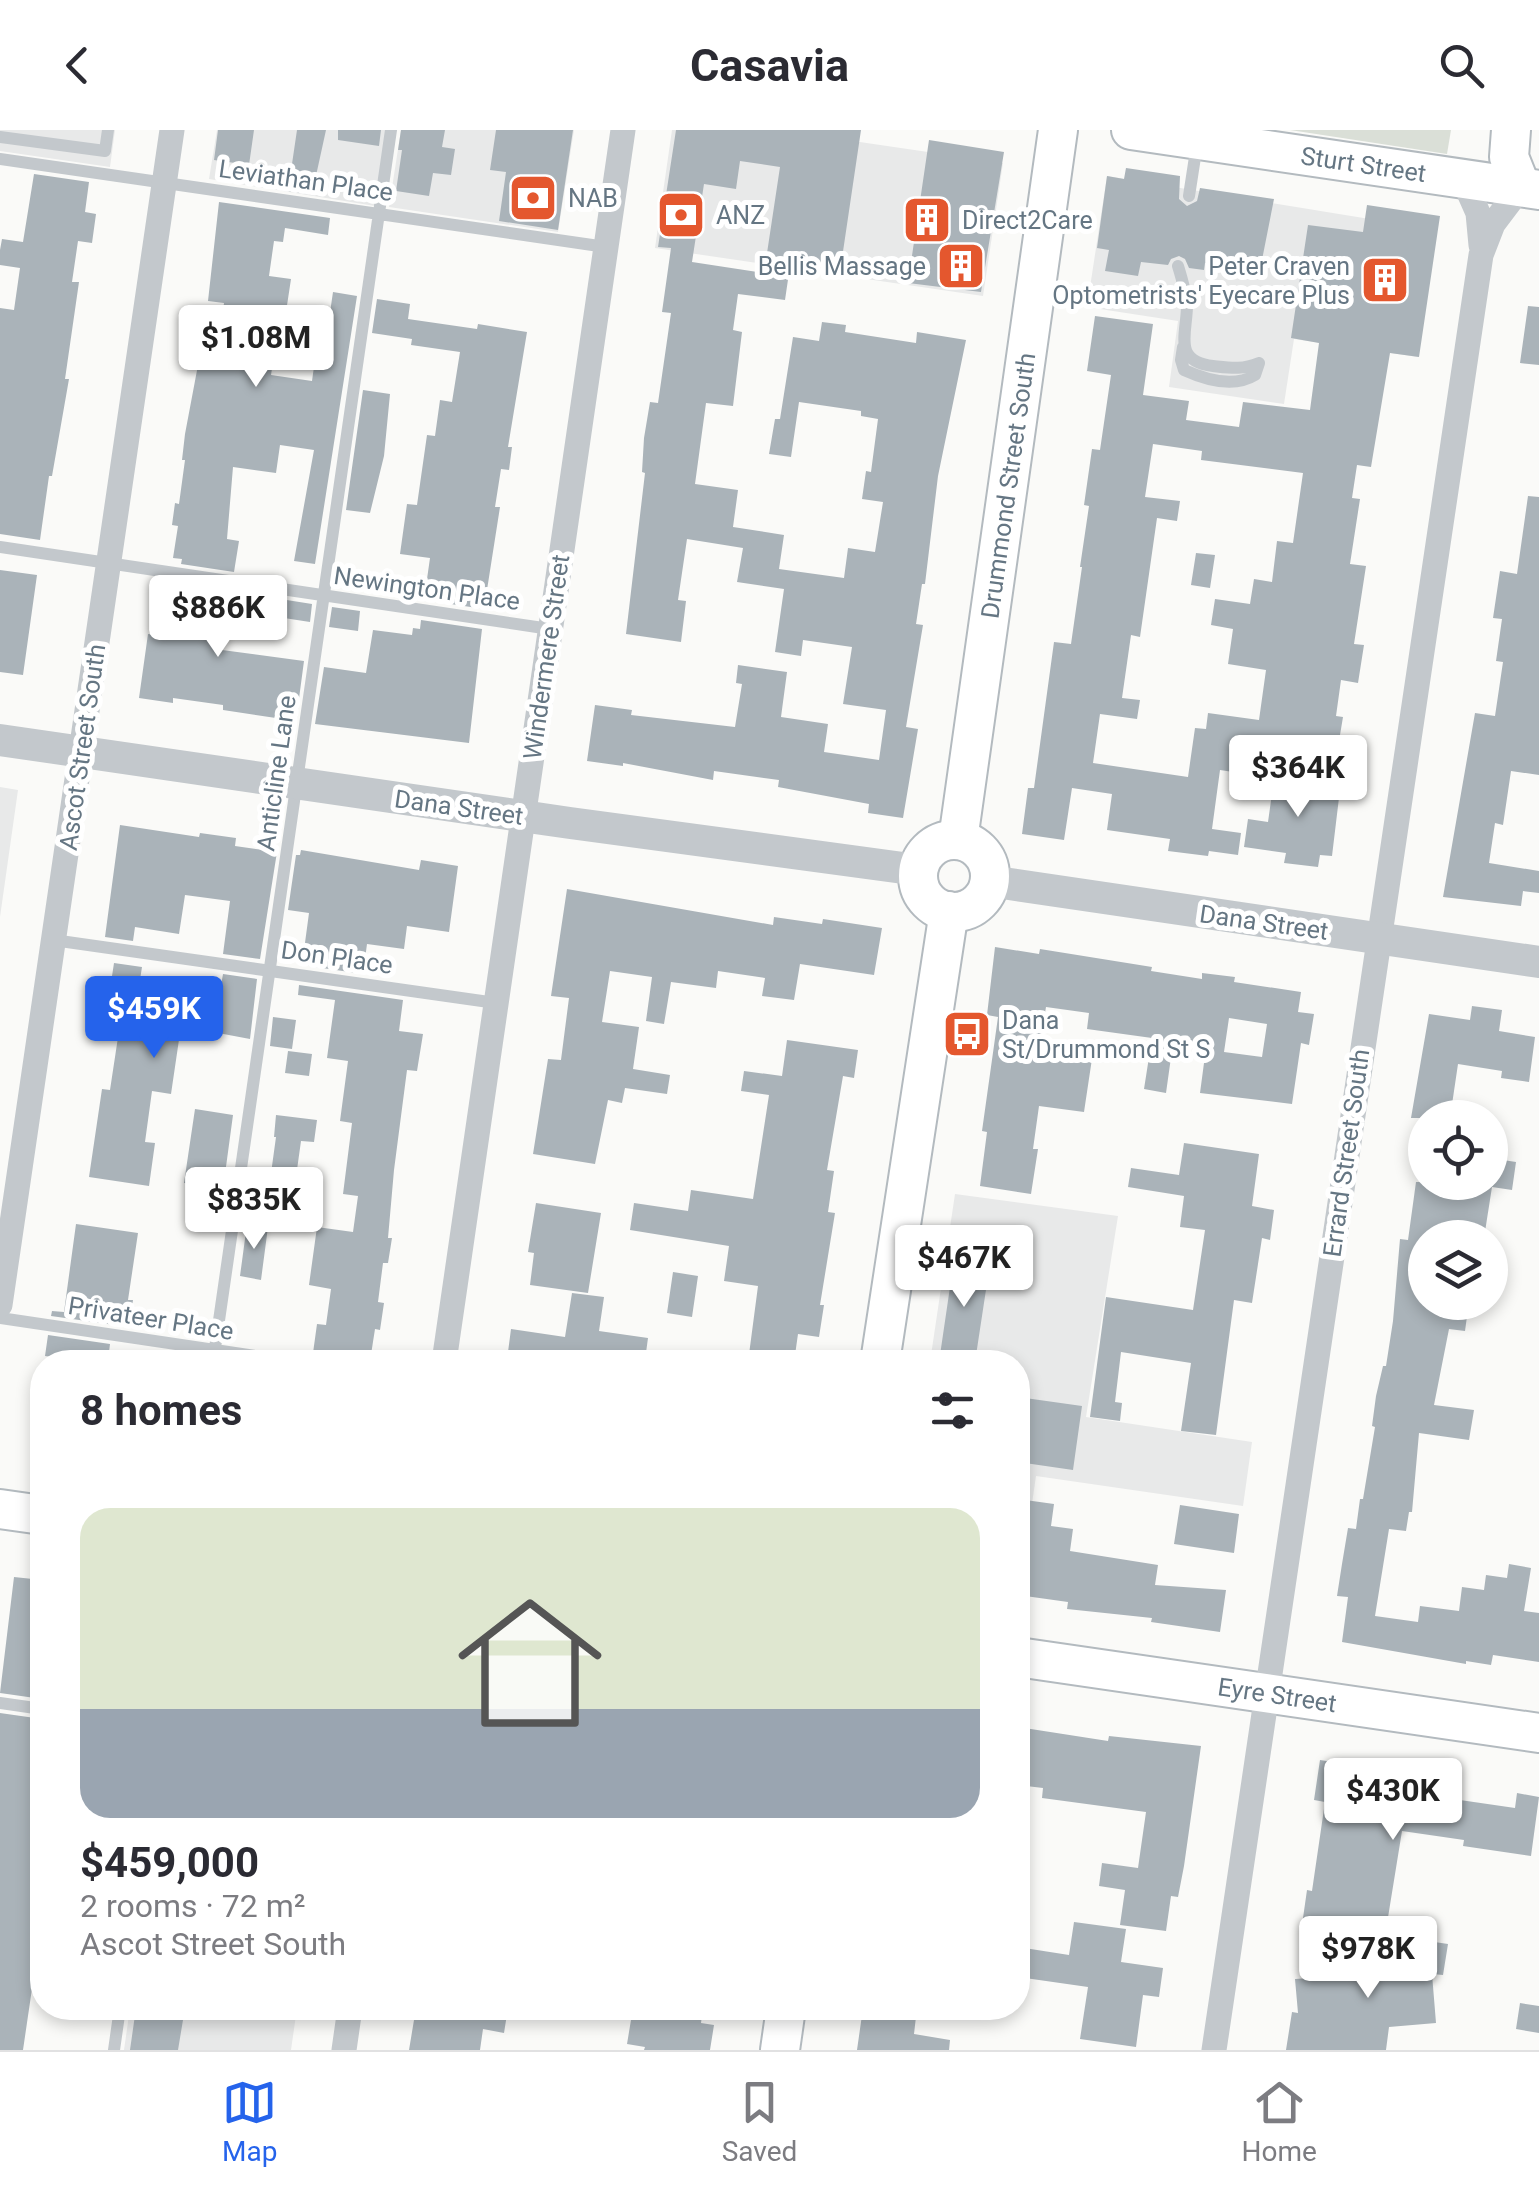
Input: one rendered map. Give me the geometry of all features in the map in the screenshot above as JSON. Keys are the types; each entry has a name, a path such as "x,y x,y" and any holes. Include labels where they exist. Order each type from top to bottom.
{"main road":[{"name":"Drummond Street South","path":"958,840 1058,130"},
{"name":"Sturt Street","path":"1131,130 1530,188"},
{"path":"1463,179 1483,148 1488,130"},
{"path":"1511,130 1510,163 1530,188"},
{"path":"958,840 969,843 986,858 989,880 986,892 970,907 949,911 925,897 918,870 932,847 958,840"},
{"path":"882,1350 949,911"},
{"path":"0,1509 30,1513"},
{"name":"Eyre Street","path":"1030,1659 1539,1733"},
{"path":"780,2050 784,2020"}],"street":[{"name":"Ascot Street South","path":"0,1305 4,1249 54,940 172,130"},
{"name":"Windermere Street","path":"446,1350 623,130"},
{"name":"Errard Street South","path":"1463,179 1478,213 1481,256"},
{"name":"Errard Street South","path":"1214,2050 1481,256 1493,224 1530,188"},
{"name":"Dana Street","path":"0,740 918,870"},
{"name":"Dana Street","path":"989,880 1539,962"},
{"path":"344,2050 348,2020"}],"lane":[{"path":"0,137 105,151 108,130"},
{"name":"Anticline Lane","path":"215,1350 391,130"},
{"path":"1189,196 1198,140"},
{"name":"Leviathan Place","path":"0,158 606,247"},
{"path":"1178,266 1186,301 1184,347 1189,357 1204,365 1242,370 1259,363"},
{"name":"Newington Place","path":"0,547 550,629"},
{"name":"Don Place","path":"54,940 496,1004"},
{"name":"Privateer Place","path":"0,1318 176,1350"},
{"path":"0,1703 30,1707"},
{"path":"114,2050 118,2020"}],"shaded area":[{"path":"0,130 115,130 110,167 0,151"},
{"path":"217,130 386,130 375,206 209,179"},
{"path":"401,130 574,130 558,232 389,207"},
{"path":"672,130 778,130 1003,163 983,296 655,248"},
{"path":"1290,130 1451,130 1447,154"},
{"path":"1107,176 1437,230 1418,357 1294,339 1284,404 1169,387 1178,321 1087,307"},
{"path":"0,787 18,790 0,917"},
{"path":"955,1194 1118,1216 1086,1417 1252,1442 1243,1506 1036,1476 1030,1518 1030,1350 932,1350"},
{"path":"128,2020 295,2020 291,2050 124,2050"}],"building":[{"path":"218,130 254,130 249,165 214,160"},
{"path":"297,130 326,130 312,194 288,191"},
{"path":"338,130 381,130 379,146 338,140"},
{"path":"401,130 445,130 442,147 455,149 451,175 433,173 429,196 396,191"},
{"name":"NAB","path":"496,130 573,130 558,230 499,221 506,172 490,170"},
{"path":"676,130 861,130 841,265 809,261 808,269 790,266 785,300 738,294 733,330 742,332 733,406 706,403 695,484 738,490 733,527 784,535 779,569 844,578 848,548 875,552 883,502 862,499 866,471 871,472 878,419 861,416 861,411 799,402 791,457 769,454 775,419 780,419 793,337 819,341 822,322 846,325 845,332 916,343 917,332 966,340 938,476 925,584 916,624 923,625 906,727 918,729 903,818 868,813 869,804 778,787 779,780 714,771 713,780 623,763 587,761 595,705 632,710 631,715 735,727 742,684 736,683 738,665 787,672 781,717 828,724 824,752 879,760 886,710 843,704 852,647 803,640 801,656 775,652 784,589 737,582 743,548 687,539 678,600 686,601 681,642 626,634 645,473 644,438 650,402 658,403 671,313 662,312 671,248 658,247","holes":["740,161 780,167 764,273 692,262 704,184 736,189"]},
{"path":"929,140 1004,152 981,292 908,283"},
{"path":"1126,168 1180,176 1179,199 1187,206 1197,201 1200,188 1274,199 1261,265 1254,265 1254,269 1205,263 1204,270 1189,268 1179,256 1168,265 1141,262 1138,276 1105,271 1109,250 1097,248 1107,176 1124,179"},
{"path":"34,174 89,182 85,212 96,214 92,243 78,241 72,282 79,282 65,379 69,379 40,540 0,534 0,308 14,310 20,268 0,265 0,250 2,239 23,242"},
{"path":"219,202 330,218 328,235 285,228 283,242 274,241 269,276 291,279 286,312 281,311 271,375 312,381 317,345 325,347 333,292 357,296 315,564 294,561 314,450 280,445 276,473 233,467 227,539 239,541 234,572 181,564 182,559 173,558 178,526 172,525 175,503 179,504 185,434 198,365 215,367 224,303 208,301"},
{"path":"1367,205 1440,216 1419,357 1390,353 1371,467 1357,465 1352,498 1360,499 1350,564 1366,566 1354,644 1364,645 1358,683 1341,680 1336,716 1343,717 1338,747 1271,738 1266,777 1220,770 1212,829 1241,833 1238,855 1168,851 1170,839 1107,830 1112,794 1072,788 1064,840 1022,834 1028,788 1034,788 1054,642 1071,644 1089,506 1084,505 1092,449 1100,450 1111,375 1087,371 1095,316 1153,324 1143,395 1189,401 1186,420 1239,427 1243,402 1310,410 1319,343 1291,338 1308,225 1363,232","holes":["1153,444 1202,451 1201,460 1303,473 1293,543 1277,541 1272,582 1254,579 1250,604 1215,599 1211,625 1233,629 1228,664 1266,670 1259,720 1208,713 1206,729 1195,728 1188,777 1093,763 1100,714 1137,719 1140,700 1122,698 1131,635 1140,637 1157,518 1177,521 1180,501 1145,497"]},
{"path":"377,299 410,304 408,319 527,332 508,447 512,447 509,470 501,469 495,507 500,507 484,609 424,600 430,558 400,554 407,504 417,505 427,435 435,436 440,400 452,402 460,352 411,345 412,339 372,333"},
{"path":"1528,306 1539,307 1539,365 1520,363"},
{"path":"363,390 390,394 384,456 370,513 346,510"},
{"path":"1528,496 1539,497 1539,775 1511,771 1503,825 1495,823 1489,863 1539,871 1539,893 1523,891 1521,906 1443,897 1475,713 1495,716 1503,662 1496,661 1502,619 1493,618 1500,571 1517,574"},
{"path":"1196,553 1215,555 1210,588 1191,585"},
{"path":"0,570 37,575 23,675 0,672"},
{"path":"179,584 270,601 266,622 227,617 222,650 304,661 296,721 223,710 223,705 139,698 148,634 171,637"},
{"path":"274,598 312,604 310,622 271,616"},
{"path":"332,607 360,611 358,631 329,627"},
{"path":"421,620 482,629 469,743 315,724 324,667 366,673 373,630 412,635 413,628 420,629"},
{"path":"1275,772 1341,781 1332,856 1320,855 1318,867 1284,863 1286,853 1244,847 1248,819 1268,822"},
{"path":"120,825 199,837 200,833 236,838 235,846 277,852 260,959 223,954 230,901 185,895 179,934 135,927 133,941 105,937"},
{"path":"301,850 419,870 421,860 458,866 449,932 407,926 404,949 367,944 363,974 302,965 309,913 288,910 296,855"},
{"path":"567,889 773,925 774,917 882,928 874,975 800,964 794,1000 762,996 765,978 718,971 716,988 671,982 664,1024 646,1021 652,977 610,971 602,1022 639,1027 633,1069 670,1075 667,1094 625,1088 622,1103 608,1100 595,1164 533,1154 548,1059 561,1060 569,998 551,996"},
{"path":"995,947 1039,954 1040,949 1202,979 1202,973 1235,977 1234,982 1301,992 1298,1012 1314,1014 1309,1045 1301,1043 1292,1104 1200,1093 1206,1048 1173,1043 1166,1093 1144,1089 1152,1038 1087,1029 1089,1013 1046,1007 1040,1044 1093,1052 1084,1112 1039,1106 1031,1194 980,1186 987,1132 982,1131 998,1017 987,1015","holes":["1229,1018 1267,1024 1262,1057 1224,1052"]},
{"path":"114,963 142,967 139,986 219,997 223,974 257,979 250,1039 181,1026 171,1094 152,1091 145,1142 155,1143 149,1186 89,1177 102,1089 110,1090 120,1024 105,1022"},
{"path":"299,985 403,1000 399,1031 423,1034 417,1071 407,1070 394,1170 388,1238 392,1238 388,1263 383,1263 378,1302 384,1303 372,1350 313,1350 317,1324 326,1325 331,1289 309,1285 317,1227 353,1232 358,1196 343,1194 352,1123 340,1121 348,1061 327,1058 335,1000 298,995"},
{"path":"1472,1006 1502,1010 1499,1031 1535,1037 1529,1082 1501,1078 1502,1071 1458,1064 1453,1100 1414,1100 1429,1014 1470,1020"},
{"path":"273,1017 296,1020 292,1049 270,1046"},
{"path":"787,1040 858,1050 854,1078 843,1076 827,1170 834,1171 828,1212 835,1213 820,1305 824,1305 819,1337 798,1334 796,1350 750,1350 758,1286 724,1281 729,1246 630,1230 634,1203 688,1211 691,1190 753,1199 769,1095 741,1091 744,1071 782,1076"},
{"path":"288,1051 312,1054 309,1076 285,1073"},
{"path":"195,1109 233,1115 223,1189 184,1183"},
{"path":"276,1115 317,1120 314,1142 301,1141 290,1220 265,1217"},
{"path":"1184,1143 1259,1154 1252,1206 1274,1210 1270,1240 1262,1238 1252,1303 1234,1300 1216,1435 1181,1431 1191,1363 1121,1352 1115,1402 1122,1403 1120,1421 1090,1417 1106,1297 1193,1310 1205,1230 1180,1227 1184,1196 1128,1187 1131,1168 1179,1175"},
{"path":"1508,1161 1516,1162 1512,1190 1508,1189"},
{"path":"1414,1200 1490,1200 1487,1220 1411,1220"},
{"path":"536,1203 601,1213 588,1293 530,1285 534,1253 528,1252"},
{"path":"76,1224 138,1233 128,1300 133,1300 129,1327 51,1316 52,1311 64,1312"},
{"path":"247,1224 268,1227 261,1280 240,1276"},
{"path":"1400,1239 1408,1240 1408,1320 1467,1320 1465,1331 1449,1329 1434,1405 1474,1410 1469,1440 1419,1433 1412,1512 1406,1531 1389,1529 1375,1616 1418,1622 1420,1606 1459,1611 1462,1587 1484,1590 1486,1575 1507,1578 1509,1564 1531,1568 1524,1611 1539,1613 1539,1662 1493,1655 1491,1665 1466,1664 1342,1642 1348,1597 1337,1596 1348,1528 1356,1529 1363,1499 1376,1396 1386,1366 1393,1321"},
{"path":"955,1253 985,1258 984,1269 989,1270 977,1350 941,1350"},
{"path":"673,1272 698,1276 692,1317 667,1313"},
{"path":"572,1293 604,1297 599,1331 648,1338 646,1350 508,1350 511,1329 565,1337"},
{"path":"48,1335 110,1344 109,1350 46,1350"},
{"path":"1030,1399 1082,1406 1073,1470 1030,1464"},
{"path":"1030,1501 1054,1504 1051,1526 1073,1529 1070,1551 1158,1565 1155,1585 1226,1590 1220,1632 1151,1622 1152,1618 1067,1609 1068,1602 1030,1597"},
{"path":"1180,1505 1239,1514 1234,1553 1174,1544"},
{"path":"14,1577 30,1579 30,1697 0,1693"},
{"path":"0,1713 30,1717 30,2002 23,2050 0,2050"},
{"path":"1030,1729 1108,1741 1109,1736 1201,1746 1184,1866 1178,1897 1171,1896 1166,1931 1120,1925 1125,1890 1099,1886 1102,1863 1138,1868 1146,1812 1042,1798 1043,1788 1030,1786"},
{"path":"1320,1760 1358,1766 1356,1782 1424,1792 1425,1786 1461,1792 1460,1800 1515,1808 1517,1793 1539,1797 1531,1856 1463,1846 1464,1840 1402,1831 1384,1942 1302,1925 1307,1890 1312,1891 1325,1802 1314,1800"},
{"path":"1074,1922 1126,1929 1121,1962 1163,1968 1159,1997 1143,1995 1136,2047 1080,2039 1088,1987 1030,1979 1030,1949 1069,1955"},
{"path":"1394,1936 1448,1944 1443,1975 1432,1974 1436,2023 1389,2027 1386,2050 1286,2050 1292,2012 1298,2013 1295,1979 1389,1973"},
{"path":"1520,2003 1539,2006 1539,2033 1516,2029"},
{"path":"134,2020 183,2020 178,2050 130,2050"},
{"path":"414,2020 506,2020 504,2033 483,2029 480,2050 409,2050"},
{"path":"631,2020 701,2020 714,2025 710,2050 644,2050 645,2047 627,2044"},
{"path":"861,2020 916,2020 914,2034 950,2040 949,2050 857,2050"}],"place":[{"name":"NAB","path":"533,198"},
{"name":"ANZ","path":"681,215"},
{"name":"Direct2Care","path":"927,220"},
{"name":"Bellis Massage","path":"961,266"},
{"name":"Peter Craven Optometrists' Eyecare Plus","path":"1385,280"},
{"name":"Dana St/Drummond St S","path":"967,1034"}]}
